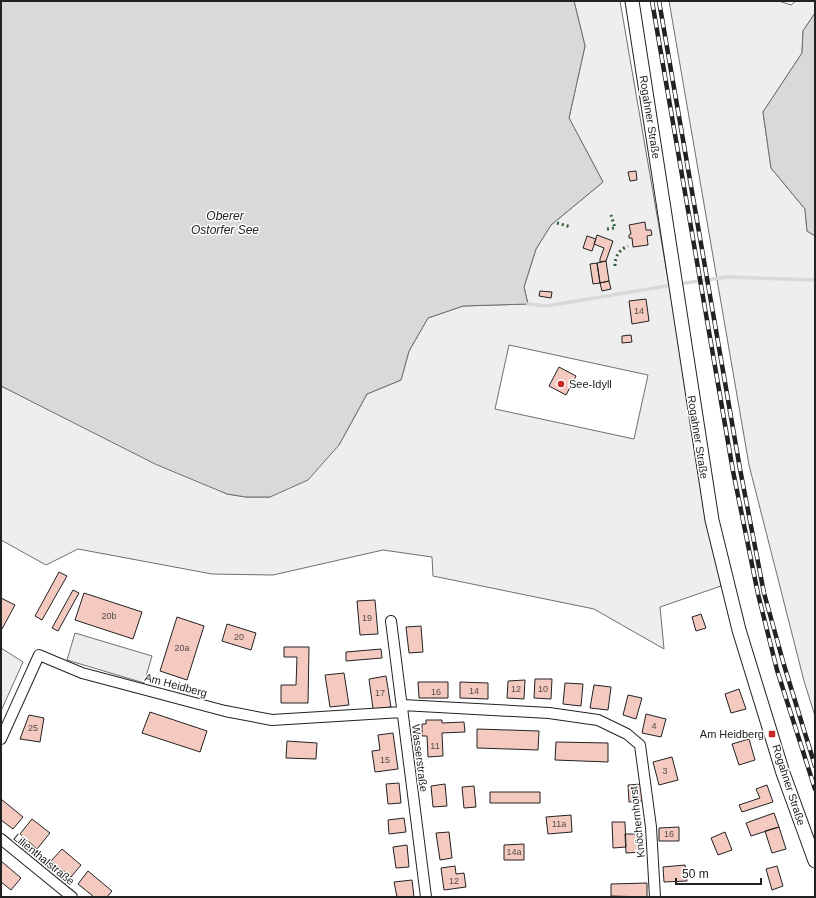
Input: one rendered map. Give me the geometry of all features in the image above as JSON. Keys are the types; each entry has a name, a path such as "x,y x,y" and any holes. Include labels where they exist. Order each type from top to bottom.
{"street":[{"name":"Rogahner Straße","path":"632,1 678,295 698,438 712,520 739,630 766,712 783,773 815,861"},
{"name":"Wasserstraße","path":"391,621 426,897"},
{"name":"Am Heidberg","path":"1,739 39,655 82,672 224,711 272,720 402,709 548,713 598,720 627,734 640,744"},
{"name":"Knöchernhorst","path":"640,744 651,827 656,897"},
{"name":"Lilienthalstraße","path":"1,839 72,897"}],"shaded area":[{"path":"574,1 620,1 721,586 660,607 664,649 594,609 433,576 432,557 383,550 273,575 212,574 78,549 46,565 1,540 1,386 227,494 246,497 270,497 339,445 367,394 401,380 409,351 428,318 463,306 528,304 524,287 536,249 551,225 603,182 569,118 585,46","holes":["509,345 648,375 634,439 495,409"]},
{"path":"669,1 779,1 791,5 796,1 815,1 815,13 803,31 802,53 763,112 771,168 805,209 807,231 815,236 815,716 804,681 749,465"},
{"path":"75,633 152,656 144,683 67,660"},
{"path":"1,648 23,662 1,711"}],"water":[{"name":"Oberer Ostorfer See","path":"1,1 574,1 585,46 569,118 603,182 551,225 536,249 524,287 528,304 463,306 428,318 409,351 401,380 367,394 339,445 308,480 270,497 246,497 227,494 155,464 1,386"},
{"path":"815,13 815,236 807,231 805,209 771,168 763,112 802,53 803,31"}],"building":[{"path":"636,171 637,180 630,181 628,172"},
{"path":"645,222 646,230 651,230 652,235 647,236 648,245 633,247 632,238 629,238 629,235 631,234 629,225"},
{"path":"597,235 613,241 606,261 600,262 604,248 594,244"},
{"path":"587,236 596,239 592,251 583,248"},
{"path":"606,261 609,281 600,283 597,263"},
{"path":"597,263 600,283 593,284 590,264"},
{"path":"609,281 611,289 602,291 600,283"},
{"path":"540,291 552,292 551,298 539,296"},
{"path":"646,299 649,321 632,324 629,301"},
{"path":"631,335 632,342 622,343 622,336"},
{"path":"559,367 576,376 566,395 549,386"},
{"path":"59,572 67,576 42,620 35,616"},
{"path":"73,590 79,593 58,631 52,628"},
{"path":"84,593 142,612 133,639 75,620"},
{"path":"1,598 15,605 2,629 1,628"},
{"path":"375,600 378,634 360,635 357,601"},
{"path":"701,614 706,628 696,631 692,617"},
{"path":"177,617 204,626 187,680 160,671"},
{"path":"227,624 256,633 251,650 222,641"},
{"path":"421,626 423,652 409,653 406,627"},
{"path":"284,647 309,647 308,703 281,703 281,685 296,685 297,657 284,657"},
{"path":"381,649 382,658 346,661 346,652"},
{"path":"344,673 349,705 330,707 325,675"},
{"path":"386,676 391,707 373,709 369,679"},
{"path":"535,679 552,679 551,699 534,698"},
{"path":"525,680 524,699 507,698 508,681"},
{"path":"418,682 448,682 448,698 419,698"},
{"path":"460,682 488,683 488,699 460,698"},
{"path":"565,683 583,684 581,706 563,704"},
{"path":"594,685 611,687 608,710 590,708"},
{"path":"739,689 746,709 731,713 725,694"},
{"path":"628,695 642,698 636,719 623,715"},
{"path":"150,712 207,731 200,752 142,733"},
{"path":"646,714 666,719 661,737 642,733"},
{"path":"29,715 44,718 40,742 20,739"},
{"path":"426,720 442,720 442,723 464,722 465,732 442,733 443,756 428,757 427,736 422,736 422,724 426,724"},
{"path":"477,729 539,731 538,750 477,748"},
{"path":"393,733 398,769 375,772 372,751 380,750 378,735"},
{"path":"749,739 755,760 739,765 732,744"},
{"path":"287,741 317,743 316,759 286,758"},
{"path":"556,742 608,743 608,762 555,760"},
{"path":"672,757 678,780 659,785 653,762"},
{"path":"399,783 401,803 388,804 386,784"},
{"path":"445,784 447,806 433,807 431,786"},
{"path":"642,784 643,801 629,802 628,785"},
{"path":"767,785 773,802 742,812 739,805 760,798 756,789"},
{"path":"474,786 476,807 464,808 462,787"},
{"path":"490,792 540,792 540,803 490,803"},
{"path":"1,799 23,817 13,829 1,820"},
{"path":"774,813 779,827 751,836 746,823"},
{"path":"571,815 572,832 548,834 546,817"},
{"path":"404,818 406,832 389,834 388,820"},
{"path":"32,819 50,833 37,849 20,834"},
{"path":"612,822 625,822 626,847 613,848"},
{"path":"679,827 679,841 659,841 659,828"},
{"path":"779,827 786,849 772,853 765,831"},
{"path":"449,832 452,858 440,860 436,833"},
{"path":"725,832 732,850 718,855 711,838"},
{"path":"625,834 642,834 642,852 626,853"},
{"path":"524,844 524,860 504,860 504,845"},
{"path":"407,845 409,867 396,868 393,847"},
{"path":"62,849 81,865 71,877 51,861"},
{"path":"1,861 21,878 11,890 1,882"},
{"path":"685,865 687,881 664,882 663,867"},
{"path":"455,866 456,874 464,873 466,887 444,890 441,868"},
{"path":"777,866 783,886 772,890 766,869"},
{"path":"88,871 112,891 107,897 94,897 78,884"},
{"path":"412,880 414,897 397,897 394,882"},
{"path":"647,883 647,897 611,896 611,884"}],"waterway":[{"path":"679,284 726,277 815,280"},
{"path":"528,304 547,306 673,285"}],"railway":[{"path":"652,1 733,471 758,594 777,670 815,789"},
{"path":"659,1 740,469 764,593 815,766"}],"hedge":[{"path":"607,229 615,228 611,215"},
{"path":"557,223 571,227"},
{"path":"615,266 618,254 622,249 628,246"}],"place":[{"name":"See-Idyll","path":"561,384"},
{"name":"Am Heidberg","path":"772,734"}]}
